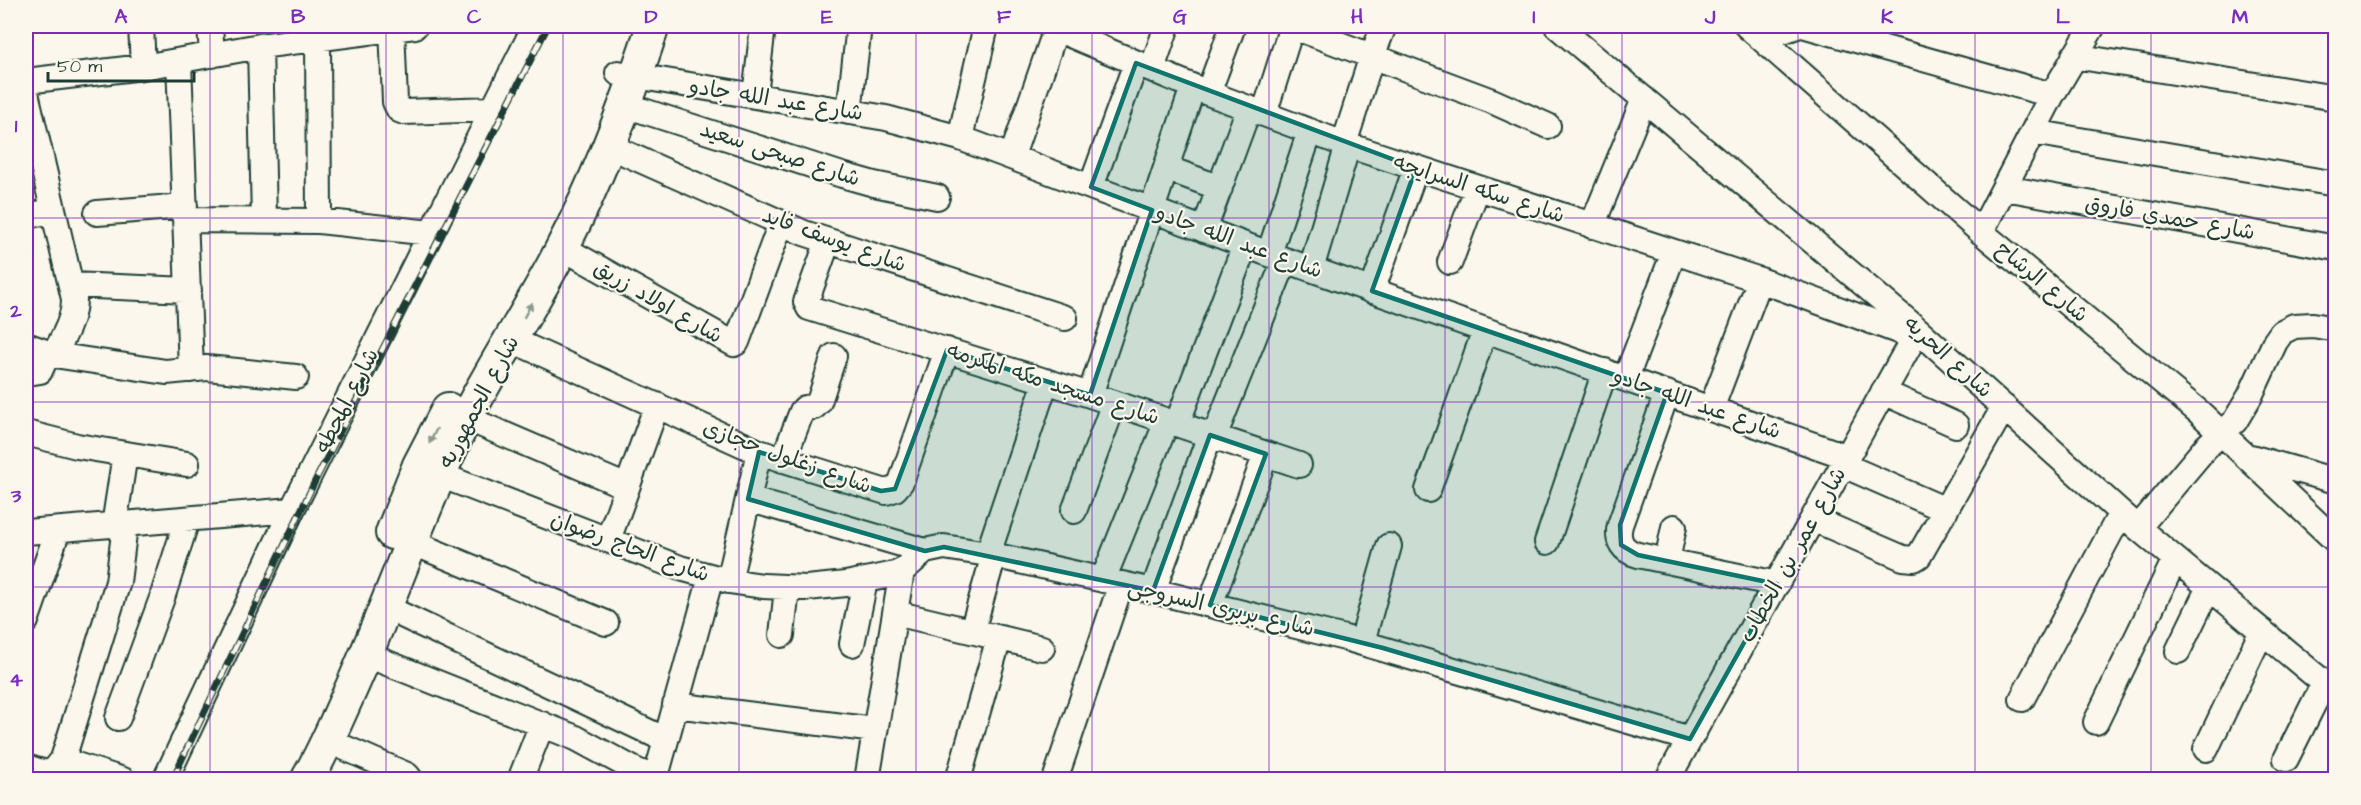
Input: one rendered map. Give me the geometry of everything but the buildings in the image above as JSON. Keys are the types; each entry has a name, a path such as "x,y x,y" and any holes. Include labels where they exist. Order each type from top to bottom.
{"main road":[{"name":"شارع الجمهوريه","path":"287,780 350,650 419,465 544,237 590,141 627,85 632,26"},
{"name":"شارع الجمهوريه","path":"307,780 329,741 367,655 411,542 466,418 563,248 609,146 627,85 654,26"}],"street":[{"path":"141,26 143,67"},
{"path":"210,26 212,56"},
{"path":"26,81 179,62 325,33 399,26 395,102 399,110 404,112 493,109"},
{"name":"شارع المحطه","path":"165,780 292,510 535,26"},
{"path":"755,96 763,26"},
{"path":"849,112 859,26"},
{"path":"960,138 986,26"},
{"path":"1091,187 1144,66 1167,26"},
{"path":"1090,395 1166,168 1233,26"},
{"path":"1204,230 1220,188 1292,26 1492,101 1548,126"},
{"path":"1311,269 1372,56 1384,26"},
{"name":"شارع الحريه","path":"1557,26 2136,519 2175,559 2330,688"},
{"name":"شارع الرشاح","path":"1747,26 2214,440 2246,455 2336,541"},
{"path":"1765,41 1792,26 1797,26"},
{"path":"1806,26 2052,95"},
{"path":"1981,232 2052,95 2093,26"},
{"path":"1012,156 1053,27"},
{"name":"شارع سكه السرايجه","path":"1053,27 1094,34 1144,66 1346,145 1916,333"},
{"path":"319,221 325,33"},
{"path":"260,46 264,219"},
{"path":"2074,56 2336,98"},
{"path":"179,62 192,370"},
{"name":"شارع عبد الله جادو","path":"627,85 755,96 886,118 960,138 1277,257 1712,409 1845,461 1946,510"},
{"name":"شارع صبحى سعيد","path":"627,85 842,175 937,197"},
{"path":"26,93 30,132 71,285 74,313 40,371 34,372 26,369"},
{"path":"1592,226 1644,99"},
{"path":"1153,591 1212,436 1248,351 1277,257 1310,131"},
{"path":"2033,132 2336,184"},
{"name":"شارع يوسف فايد","path":"609,146 781,223 828,241 1065,318"},
{"path":"1166,168 1220,188"},
{"path":"1372,291 1416,168"},
{"name":"شارع حمدي فاروق","path":"2005,188 2336,248"},
{"path":"1450,262 1477,189"},
{"path":"26,216 52,211"},
{"path":"98,213 185,213 319,221 430,233"},
{"name":"شارع اولاد زريق","path":"563,248 734,344 737,342 781,223"},
{"name":"شارع مسجد مكه المكرمه","path":"828,241 807,306 1090,395 1299,465"},
{"path":"1056,777 1112,582 1172,423 1211,336 1245,245"},
{"path":"1546,542 1615,375 1674,252"},
{"path":"1712,409 1760,280"},
{"path":"71,285 189,290"},
{"path":"2022,699 2136,519 2235,421 2282,332 2294,326 2336,329"},
{"path":"1428,490 1485,330"},
{"name":"شارع عمر بن الخطاب","path":"1667,780 1916,333"},
{"path":"1211,336 1248,351"},
{"name":"شارع زغلول حجازى","path":"512,340 759,452 881,491 895,489 901,482 947,350"},
{"path":"26,345 51,354 166,372 207,368 296,377"},
{"path":"783,460 802,411 805,408 814,407 819,402 834,356"},
{"path":"972,631 991,554 1046,381"},
{"path":"1883,392 1956,425"},
{"path":"1667,393 1618,532 1621,545 1631,553 1777,584"},
{"path":"1074,511 1114,403"},
{"path":"608,540 657,405"},
{"path":"1813,519 1903,558 1914,558 1922,552 2004,407"},
{"path":"466,418 627,487"},
{"path":"26,433 54,441 187,464"},
{"path":"367,655 542,724 657,779 675,705 748,499 759,452"},
{"path":"26,766 50,772 62,762 118,582 119,525 125,454"},
{"path":"1210,605 1266,454"},
{"path":"2246,455 2336,481"},
{"name":"شارع الحاج رضوان","path":"440,475 680,568 720,579 787,588 826,587 883,578 902,571 925,551"},
{"name":"شارع بربرى السروجى","path":"748,499 925,551 944,547 991,554 1362,642 1690,739"},
{"path":"26,532 292,510"},
{"path":"118,718 165,590 187,520"},
{"path":"1666,561 1674,527"},
{"path":"26,621 33,579 58,530"},
{"path":"411,542 606,622"},
{"path":"1362,642 1389,546"},
{"path":"2096,722 2175,559"},
{"path":"867,780 902,571"},
{"path":"852,644 865,581"},
{"path":"2178,651 2209,587"},
{"path":"782,635 787,588"},
{"path":"385,607 666,740"},
{"path":"895,613 1042,648"},
{"path":"2206,749 2262,631"},
{"path":"958,780 999,638"},
{"path":"2286,759 2330,688"},
{"path":"675,705 875,730"},
{"path":"520,780 542,724"},
{"path":"329,741 410,776 411,780"},
{"path":"62,762 123,780"}],"highlighted area":[{"path":"1136,63 1416,168 1372,291 1667,393 1620,525 1621,545 1638,555 1777,584 1690,739 1383,648 1210,605 1266,454 1210,435 1153,591 944,547 925,551 748,499 759,452 881,491 895,489 947,350 1090,395 1152,210 1091,187"}],"railway":[{"path":"172,780 316,479 548,26"}]}
